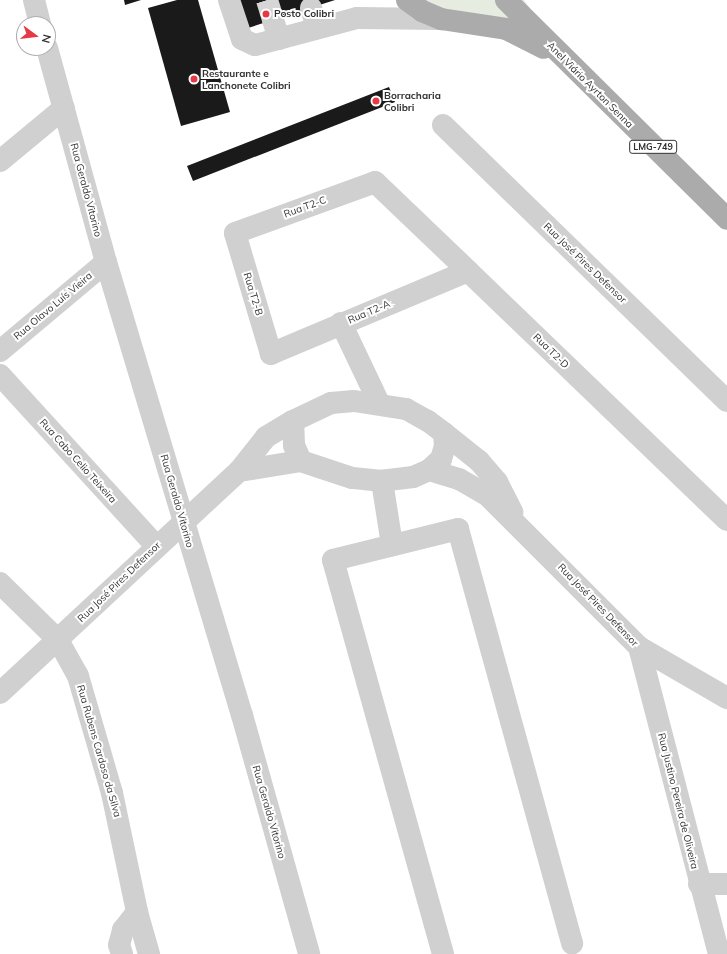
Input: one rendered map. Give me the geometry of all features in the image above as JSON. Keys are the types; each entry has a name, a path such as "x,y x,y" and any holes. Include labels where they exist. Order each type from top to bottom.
{"main road":[{"path":"407,0 422,11 441,20 506,29 545,48 579,76"},
{"name":"Anel Viário Ayrton Senna","path":"506,0 579,76 727,219"},
{"path":"524,0 579,76"}],"street":[{"path":"34,0 38,16"},
{"path":"229,0 238,32 248,44 263,45 276,30 314,18 441,20"},
{"name":"Rua Geraldo Vitorino","path":"49,56 106,262 309,954"},
{"path":"0,161 64,108"},
{"name":"Rua José Pires Defensor","path":"443,125 727,401"},
{"name":"Rua T2-C","path":"234,233 375,182"},
{"name":"Rua T2-D","path":"375,182 727,520"},
{"name":"Rua T2-B","path":"234,233 271,354"},
{"name":"Rua Olavo Luís Vieira","path":"0,351 106,262"},
{"name":"Rua T2-A","path":"271,354 468,271"},
{"path":"341,324 379,403"},
{"name":"Rua Cabo Celio Teixeira","path":"0,375 156,546"},
{"name":"Rua José Pires Defensor","path":"0,693 239,470 266,438 293,421 331,403 379,403 406,409 444,433 479,461 497,482 518,524"},
{"path":"293,421 294,445 301,461"},
{"path":"239,470 301,461 352,478 382,481 413,477 430,470 441,459 445,446 444,433"},
{"name":"Rua José Pires Defensor","path":"430,470 472,486 518,524 639,647 727,698"},
{"path":"382,481 392,545"},
{"path":"443,954 333,560 458,529 572,944"},
{"name":"Rua Rubens Cardoso da Silva","path":"0,583 58,640 78,676 95,730 112,793 137,912 149,954"},
{"name":"Rua Justino Pereira de Oliveira","path":"639,647 699,884 719,954"},
{"path":"699,884 727,884"},
{"path":"122,954 120,945 123,930 137,912"}],"shaded area":[{"path":"407,0 524,0 579,76 545,48"}],"building":[{"path":"124,0 141,0 125,5"},
{"name":"Restaurante e Lanchonete Colibri","path":"177,0 198,0 230,112 181,126 148,8"},
{"name":"Posto Colibri","path":"236,0 335,0 245,29"},
{"path":"389,87 395,102 193,181 187,166"}],"tunnel":[{"path":"267,0 273,20"}],"place":[{"name":"Posto Colibri","path":"266,14"},
{"name":"Restaurante e Lanchonete Colibri","path":"194,79"},
{"name":"Borracharia Colibri","path":"376,101"}]}
